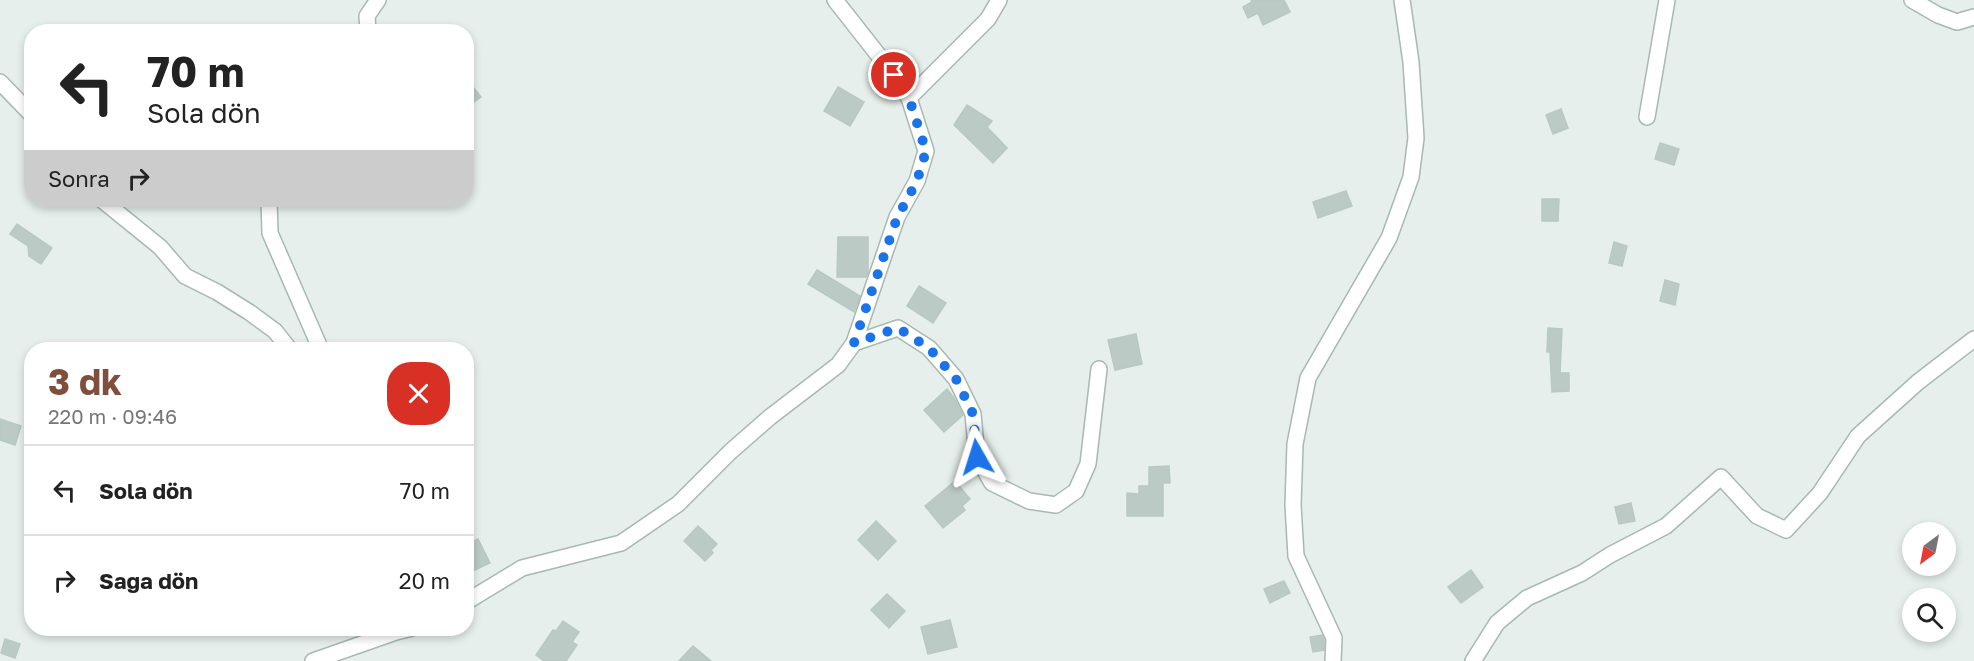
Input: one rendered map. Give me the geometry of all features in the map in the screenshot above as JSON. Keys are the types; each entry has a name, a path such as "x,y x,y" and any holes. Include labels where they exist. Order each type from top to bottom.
{"street":[{"path":"368,24 367,16 378,0"},
{"path":"474,597 522,568 621,543 678,504 730,452 770,417 837,365 854,343 897,218 917,181 926,151 909,98 836,0"},
{"path":"909,98 988,19 999,0"},
{"path":"1333,661 1334,638 1296,556 1293,506 1295,444 1308,378 1389,238 1411,177 1416,138 1411,62 1402,0"},
{"path":"1647,117 1667,0"},
{"path":"1912,0 1938,15 1957,22 1974,17"},
{"path":"0,82 24,107"},
{"path":"111,207 160,246 185,276 249,312 275,331 284,342"},
{"path":"269,207 270,233 318,342"},
{"path":"854,343 898,328 929,348 956,379 973,414 977,457 992,483 1029,501 1056,505 1076,491 1088,464 1099,369"},
{"path":"1473,661 1497,623 1527,598 1582,573 1610,555 1666,526 1721,477 1757,516 1786,530 1820,493 1858,436 1918,382 1974,339"},
{"path":"313,661 381,636"}],"building":[{"path":"1251,0 1284,0 1290,12 1263,25 1258,13 1248,18 1243,7 1252,2"},
{"path":"838,87 864,102 850,126 824,111"},
{"path":"474,88 481,97 474,102"},
{"path":"967,105 992,121 987,127 1007,148 993,163 954,125"},
{"path":"1561,109 1568,128 1553,134 1546,115"},
{"path":"1660,143 1679,149 1674,165 1655,159"},
{"path":"1346,191 1352,206 1318,218 1313,202"},
{"path":"1542,199 1559,199 1558,221 1542,221"},
{"path":"17,224 52,248 41,264 29,256 28,246 10,234"},
{"path":"838,237 868,237 866,277 837,277"},
{"path":"1614,242 1627,246 1622,266 1609,263"},
{"path":"817,270 860,296 854,312 808,284"},
{"path":"1665,280 1679,284 1675,305 1660,301"},
{"path":"919,286 946,303 933,323 907,306"},
{"path":"1548,328 1562,329 1560,373 1569,373 1569,391 1552,392 1550,352 1547,352"},
{"path":"1136,334 1142,364 1115,370 1108,340"},
{"path":"947,389 963,415 944,432 924,410"},
{"path":"0,419 21,426 15,445 0,440"},
{"path":"1169,466 1170,483 1163,483 1163,516 1127,516 1127,493 1139,494 1139,486 1149,486 1149,467"},
{"path":"955,481 970,499 962,506 965,510 943,528 925,506"},
{"path":"1631,503 1635,521 1619,524 1615,507"},
{"path":"876,521 896,541 878,560 858,540"},
{"path":"698,526 717,544 711,550 713,553 705,561 684,541"},
{"path":"478,539 490,563 474,570 474,541"},
{"path":"1471,570 1483,587 1461,603 1448,587"},
{"path":"1284,581 1290,593 1270,603 1264,589"},
{"path":"887,594 905,611 889,628 871,610"},
{"path":"950,620 957,647 928,654 921,627"},
{"path":"563,621 579,632 572,642 577,645 566,661 544,661 536,655 553,630 556,631"},
{"path":"1322,635 1324,650 1313,652 1310,637"},
{"path":"5,639 20,644 15,658 1,653"},
{"path":"693,646 711,661 679,661"}],"route":[{"path":"894,75 909,98 926,151 917,181 897,218 854,343 898,328 929,348 956,379 973,414 977,457"}]}
